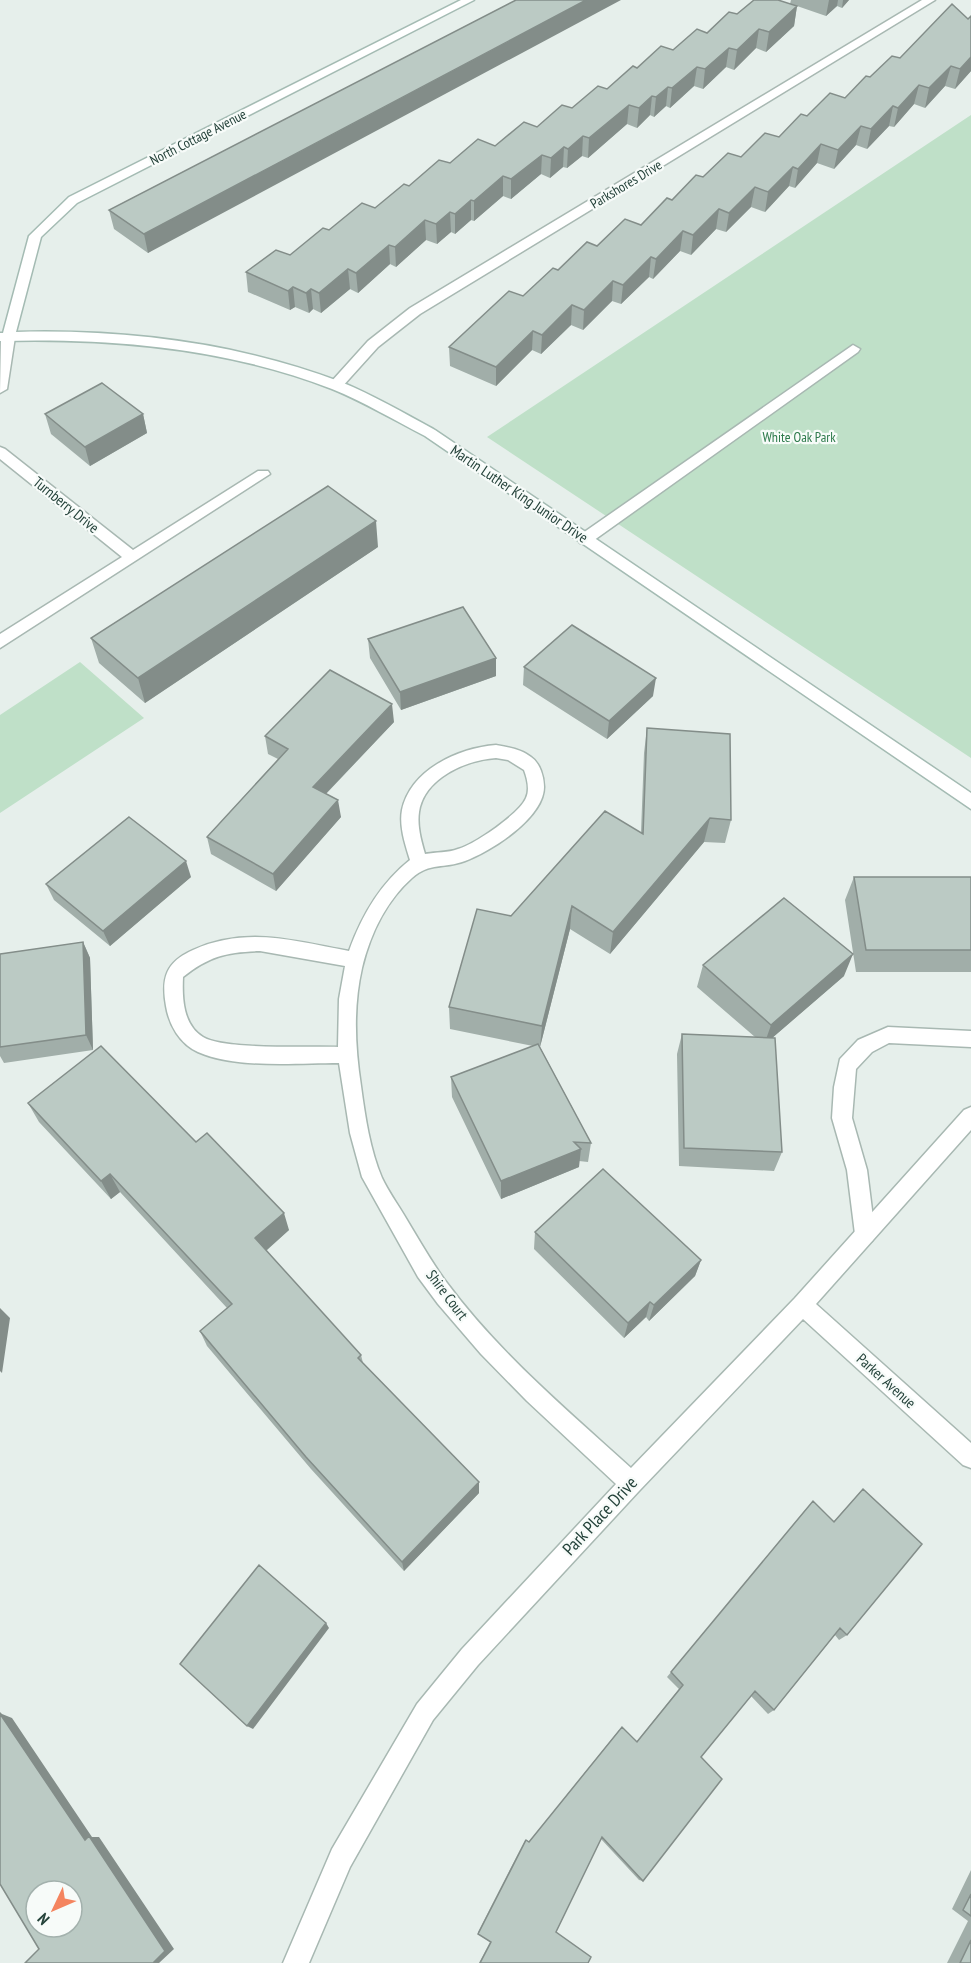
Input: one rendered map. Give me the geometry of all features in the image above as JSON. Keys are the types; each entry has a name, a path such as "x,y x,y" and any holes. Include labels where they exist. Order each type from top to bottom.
{"street":[{"name":"North Cottage Avenue","path":"4,337 35,236 74,200 469,0"},
{"name":"Parkshores Drive","path":"336,385 374,344 415,311 930,0"},
{"name":"Martin Luther King Junior Drive","path":"4,337 50,336 154,343 253,360 336,385 430,433 971,801"},
{"path":"0,389 4,337"},
{"path":"585,539 853,349"},
{"name":"Turnberry Drive","path":"0,452 132,557"},
{"path":"0,642 262,474"},
{"path":"482,752 506,752 527,763 537,783 532,802 510,824 487,842 460,856 419,862 410,827 412,803 430,778 454,760 482,752"},
{"name":"Shire Court","path":"419,862 394,886 374,912 362,940 350,985 346,1028 350,1081 372,1178 405,1236 444,1296 524,1385 631,1483"},
{"path":"348,1055 223,1051 196,1043 182,1027 172,1000 174,974 189,958 214,947 248,942 356,960"},
{"path":"865,1234 857,1170 842,1118 843,1087 847,1065 865,1046 888,1035 971,1039"},
{"name":"Park Place Drive","path":"296,1963 341,1858 425,1712 470,1657 631,1483 802,1305 971,1116"},
{"name":"Parker Avenue","path":"802,1305 971,1457"}],"green space":[{"name":"White Oak Park","path":"971,115 971,758 487,437"},
{"path":"80,662 144,718 0,813 0,715"}],"building":[{"path":"516,0 586,0 144,234 109,210"},
{"path":"754,0 778,0 797,6 769,32 759,29 737,50 729,48 705,69 697,67 672,88 668,87 656,97 652,96 639,108 629,105 589,138 583,136 568,149 564,147 551,158 542,155 511,179 503,176 474,201 471,200 455,214 450,212 436,224 425,220 395,247 389,245 356,273 348,269 319,293 311,289 306,293 293,287 288,291 246,272 276,250 290,255 323,228 329,230 362,203 375,208 404,184 409,186 439,160 450,163 478,139 495,146 524,122 537,127 562,105 572,108 598,86 607,89 633,66 637,68 661,46 673,50 697,29 707,33 729,12 737,14"},
{"path":"952,4 968,19 971,16 971,57 960,69 951,66 929,88 919,85 898,108 893,106 871,129 861,126 838,150 821,144 798,169 793,167 768,192 755,187 729,213 719,209 693,235 683,231 656,259 651,257 623,285 613,281 584,310 572,305 542,335 533,331 496,367 449,347 509,291 523,296 553,268 558,270 587,242 597,246 625,219 641,225 667,198 672,200 696,175 703,177 728,153 741,157 765,133 779,137 801,114 807,116 830,93 845,98 866,76 870,77 892,56 900,58"},
{"path":"102,383 143,414 85,447 45,414"},
{"path":"328,486 376,521 138,678 91,638"},
{"path":"463,607 496,658 400,692 368,639"},
{"path":"572,625 656,678 609,721 524,667"},
{"path":"330,670 392,704 313,787 338,800 273,874 207,837 288,749 265,736"},
{"path":"647,728 730,734 731,820 710,818 613,932 572,906 542,1026 449,1007 477,909 511,916 605,811 643,834"},
{"path":"129,817 186,861 103,931 46,884"},
{"path":"854,877 971,877 971,950 866,950"},
{"path":"784,898 853,954 771,1025 703,965"},
{"path":"83,942 86,1035 0,1047 0,954"},
{"path":"682,1034 775,1038 782,1152 684,1148"},
{"path":"538,1044 591,1143 574,1142 581,1149 501,1181 451,1077"},
{"path":"101,1046 196,1142 207,1133 284,1213 255,1238 361,1355 358,1358 479,1482 402,1562 306,1457 200,1331 232,1304 110,1174 101,1181 28,1103"},
{"path":"603,1169 701,1260 654,1305 650,1302 628,1323 535,1232"},
{"path":"863,1489 922,1544 847,1635 840,1628 774,1710 755,1691 701,1757 722,1779 643,1881 602,1837 556,1932 591,1957 588,1963 480,1963 491,1942 478,1934 526,1840 529,1842 622,1727 637,1742 683,1685 671,1672 813,1501 834,1522"},
{"path":"259,1565 326,1623 247,1726 180,1664"},
{"path":"0,1714 85,1840 89,1836 165,1951 153,1963 25,1963 39,1949 33,1939 84,1939 84,1879 24,1879 24,1924 0,1884"},
{"path":"971,1894 971,1916 963,1910"},
{"path":"971,1940 971,1963 960,1963"}]}
